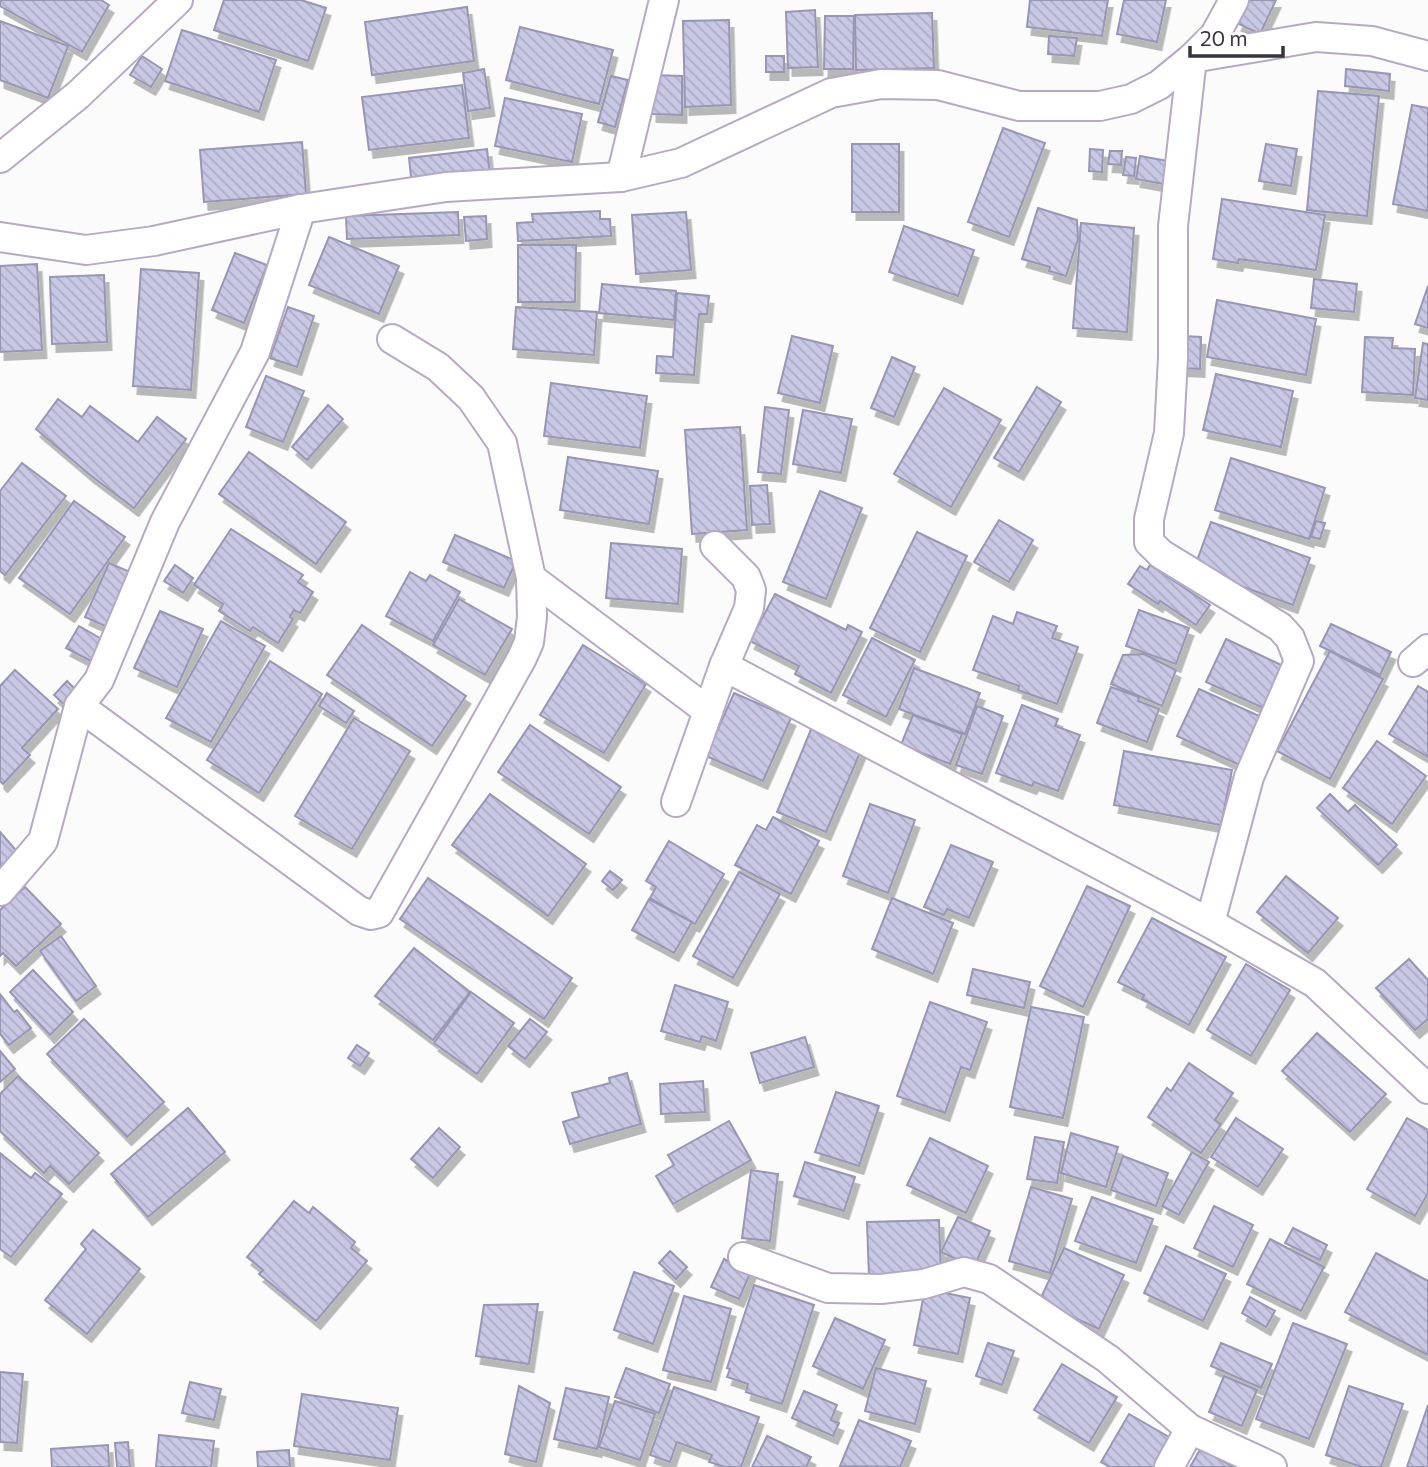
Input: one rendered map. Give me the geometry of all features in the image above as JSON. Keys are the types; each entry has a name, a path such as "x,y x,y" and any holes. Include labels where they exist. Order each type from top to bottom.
{"street":[{"path":"0,158 78,95 178,0"},
{"path":"621,177 664,0"},
{"path":"0,237 86,250 154,241 300,209 446,187 621,177 681,163 831,93 881,84 938,85 1019,106 1100,106 1131,99 1158,85 1192,58 1215,35 1234,0"},
{"path":"1192,58 1316,37 1372,41 1428,56"},
{"path":"1192,58 1173,226 1173,358 1169,433 1149,519 1149,542 1161,554 1280,627 1290,638 1299,661 1249,777 1210,923"},
{"path":"0,891 43,841 79,706 99,680 165,522 255,352 300,209"},
{"path":"79,706 359,912 371,915 379,913 522,658 532,617 531,578 502,443 471,398 438,367 392,339"},
{"path":"676,802 724,666 749,608 751,590 746,577 715,545"},
{"path":"531,578 708,711"},
{"path":"724,666 1210,923 1315,983 1428,1089"},
{"path":"743,1257 828,1288 881,1289 924,1284 964,1272 989,1279 1108,1359 1190,1429 1272,1467"},
{"path":"1169,1467 1190,1429"}],"building":[{"path":"0,0 101,0 109,5 82,52 0,6"},
{"path":"224,0 301,0 326,8 308,61 214,30"},
{"path":"1030,0 1108,0 1102,36 1027,27"},
{"path":"1124,0 1166,0 1157,42 1117,34"},
{"path":"1248,0 1276,0 1260,34 1237,23"},
{"path":"467,7 474,61 372,75 365,22"},
{"path":"815,10 818,67 788,68 786,12"},
{"path":"932,13 934,68 856,70 855,15"},
{"path":"825,16 854,16 853,69 824,69"},
{"path":"729,20 731,105 685,107 683,21"},
{"path":"0,21 68,46 48,98 0,80"},
{"path":"520,27 613,50 599,104 506,80"},
{"path":"182,30 276,60 259,112 165,81"},
{"path":"1049,36 1077,38 1074,56 1048,54"},
{"path":"142,56 162,69 151,87 130,75"},
{"path":"766,56 784,56 784,72 766,72"},
{"path":"484,69 490,108 468,111 463,73"},
{"path":"1346,69 1390,74 1389,91 1345,86"},
{"path":"652,75 682,76 682,115 652,114"},
{"path":"611,76 628,80 615,127 598,122"},
{"path":"462,85 469,138 369,150 362,97"},
{"path":"1318,91 1379,96 1367,216 1307,210"},
{"path":"505,98 582,114 572,162 495,146"},
{"path":"1412,105 1428,108 1428,211 1393,204"},
{"path":"1003,128 1045,143 1009,237 968,222"},
{"path":"302,142 306,194 204,202 200,150"},
{"path":"852,144 899,144 899,212 852,212"},
{"path":"1266,144 1297,149 1291,186 1259,181"},
{"path":"487,149 490,176 412,186 409,158"},
{"path":"1090,149 1103,150 1102,172 1089,171"},
{"path":"1110,151 1122,151 1121,165 1108,164"},
{"path":"1140,156 1168,161 1164,184 1136,179"},
{"path":"1126,157 1136,158 1134,176 1123,175"},
{"path":"1222,199 1325,215 1316,270 1239,259 1238,263 1213,259"},
{"path":"1038,208 1077,220 1078,239 1066,276 1049,271 1050,267 1022,259"},
{"path":"600,211 600,219 610,219 611,236 518,241 517,223 533,222 532,214"},
{"path":"458,212 459,235 347,239 346,216"},
{"path":"686,212 691,270 636,274 632,215"},
{"path":"486,216 487,239 466,241 464,217"},
{"path":"1081,223 1134,228 1127,332 1073,328"},
{"path":"904,226 974,250 958,296 889,272"},
{"path":"329,237 399,266 379,314 309,285"},
{"path":"518,245 576,245 575,302 518,302"},
{"path":"235,253 267,265 244,323 212,310"},
{"path":"37,264 42,350 0,352 0,266"},
{"path":"141,269 199,273 191,390 133,386"},
{"path":"104,275 107,342 52,344 50,277"},
{"path":"1314,279 1357,284 1354,312 1311,308"},
{"path":"602,284 676,291 674,320 599,313"},
{"path":"1428,286 1428,328 1415,324"},
{"path":"677,293 709,296 707,314 699,314 694,375 656,373 657,356 673,357"},
{"path":"1217,300 1316,319 1306,375 1207,357"},
{"path":"288,307 314,316 297,367 270,358"},
{"path":"516,307 597,312 594,355 513,349"},
{"path":"792,336 833,346 820,403 778,393"},
{"path":"1183,336 1201,337 1200,369 1182,368"},
{"path":"1365,337 1393,338 1392,348 1415,349 1413,395 1362,392"},
{"path":"1423,343 1428,344 1428,400 1415,398"},
{"path":"892,357 915,367 894,417 871,408"},
{"path":"1216,374 1293,391 1281,447 1203,430"},
{"path":"266,376 304,391 283,442 246,427"},
{"path":"551,383 647,396 640,448 544,436"},
{"path":"1037,387 1061,402 1019,472 994,458"},
{"path":"944,388 1001,420 951,507 894,474"},
{"path":"58,399 82,417 90,406 138,442 157,417 186,439 134,508 36,429"},
{"path":"328,405 343,419 307,460 292,447"},
{"path":"765,407 789,410 781,474 758,472"},
{"path":"803,410 852,419 841,473 793,464"},
{"path":"740,427 747,530 692,534 685,430"},
{"path":"249,452 346,522 316,564 219,494"},
{"path":"568,457 658,471 649,524 560,510"},
{"path":"1231,458 1325,488 1309,539 1215,510"},
{"path":"22,463 66,496 5,575 0,571 0,491"},
{"path":"767,485 770,524 752,525 750,486"},
{"path":"820,491 862,508 826,599 783,582"},
{"path":"74,501 125,537 70,614 19,578"},
{"path":"999,520 1033,540 1009,582 974,562"},
{"path":"1316,521 1325,523 1320,539 1311,537"},
{"path":"1211,522 1310,558 1293,605 1194,569"},
{"path":"231,529 303,575 298,582 313,592 300,613 294,610 290,617 293,619 278,643 253,627 250,631 219,611 223,604 194,585"},
{"path":"917,532 967,556 920,652 870,628"},
{"path":"455,535 516,561 504,588 443,562"},
{"path":"611,543 682,549 678,604 606,598"},
{"path":"109,563 130,572 107,627 85,617"},
{"path":"175,565 193,578 183,593 164,581"},
{"path":"1150,565 1210,605 1196,625 1128,584 1140,566 1147,570"},
{"path":"410,572 426,581 430,575 460,592 433,641 386,616"},
{"path":"775,594 846,630 848,625 862,632 831,693 795,674 799,666 750,641"},
{"path":"459,599 512,629 485,675 433,645"},
{"path":"1139,610 1189,628 1176,664 1126,646"},
{"path":"160,611 203,629 177,687 134,668"},
{"path":"1017,612 1057,626 1052,638 1078,647 1057,704 1018,690 1019,686 973,670 993,616 1013,624"},
{"path":"221,621 265,646 211,742 166,718"},
{"path":"1331,624 1391,652 1380,675 1320,646"},
{"path":"362,625 466,696 432,746 327,675"},
{"path":"79,626 105,641 93,662 66,648"},
{"path":"872,638 915,660 886,717 843,695"},
{"path":"1226,639 1290,669 1270,711 1206,682"},
{"path":"583,645 646,684 604,753 540,715"},
{"path":"1330,651 1383,679 1330,779 1277,751"},
{"path":"1144,654 1176,670 1162,706 1111,684 1123,655"},
{"path":"270,661 322,694 259,793 207,760"},
{"path":"914,668 980,693 965,734 899,709"},
{"path":"15,670 58,709 22,748 30,755 3,784 0,781 0,686"},
{"path":"67,681 84,698 71,711 54,695"},
{"path":"1418,686 1428,692 1428,757 1389,734"},
{"path":"1111,687 1139,697 1138,701 1159,709 1147,742 1097,723"},
{"path":"1199,689 1266,719 1244,767 1177,736"},
{"path":"327,693 354,711 346,723 319,706"},
{"path":"734,693 791,718 763,781 706,756"},
{"path":"1022,705 1058,719 1055,726 1080,735 1058,791 1034,782 1032,786 996,773"},
{"path":"977,706 1003,716 982,774 956,765"},
{"path":"913,715 962,734 950,764 901,745"},
{"path":"354,718 410,751 352,849 295,816"},
{"path":"530,725 621,787 589,834 498,772"},
{"path":"812,727 862,748 826,832 777,812"},
{"path":"1377,741 1426,776 1392,824 1343,788"},
{"path":"1124,751 1232,770 1221,825 1114,805"},
{"path":"490,794 586,864 548,916 452,845"},
{"path":"1330,794 1348,812 1355,805 1397,845 1378,865 1317,808"},
{"path":"870,804 915,820 888,893 843,876"},
{"path":"773,817 819,841 791,894 735,865 757,825 766,830"},
{"path":"0,832 20,855 0,873"},
{"path":"669,841 724,874 695,924 650,898 656,887 646,881"},
{"path":"951,845 993,862 969,918 947,909 944,915 924,907"},
{"path":"610,871 622,880 613,890 602,881"},
{"path":"739,872 780,894 733,978 693,956"},
{"path":"1286,876 1338,918 1308,953 1257,912"},
{"path":"428,878 572,978 544,1019 400,919"},
{"path":"1087,886 1130,906 1083,1007 1040,986"},
{"path":"25,887 61,924 16,966 3,953 0,956 0,910"},
{"path":"892,898 953,923 933,974 872,949"},
{"path":"649,899 692,922 674,953 632,930"},
{"path":"1152,918 1226,957 1189,1025 1142,999 1144,995 1118,982"},
{"path":"61,936 96,986 76,1001 40,951"},
{"path":"414,948 470,992 433,1040 375,996"},
{"path":"1409,959 1428,980 1428,1019 1415,1030 1376,988"},
{"path":"1246,964 1290,990 1251,1056 1207,1030"},
{"path":"973,969 1030,982 1024,1008 967,995"},
{"path":"33,970 73,1012 50,1035 10,992"},
{"path":"675,985 728,1002 716,1041 702,1036 700,1042 661,1031"},
{"path":"471,992 514,1023 477,1074 434,1043"},
{"path":"0,994 31,1028 9,1045 0,1034"},
{"path":"930,1002 987,1022 970,1070 961,1067 945,1113 897,1096"},
{"path":"1031,1007 1084,1017 1063,1118 1010,1107"},
{"path":"84,1019 164,1102 127,1137 47,1054"},
{"path":"530,1019 547,1032 525,1059 508,1046"},
{"path":"1317,1033 1386,1094 1350,1132 1282,1071"},
{"path":"805,1037 814,1067 760,1083 751,1053"},
{"path":"357,1045 369,1053 360,1066 348,1058"},
{"path":"0,1051 15,1069 0,1082"},
{"path":"1189,1063 1233,1093 1215,1120 1221,1124 1201,1153 1148,1117 1167,1088 1171,1091"},
{"path":"627,1073 641,1124 570,1144 563,1122 579,1117 572,1093 610,1083 609,1078"},
{"path":"18,1076 99,1153 69,1184 50,1166 44,1173 0,1131 0,1094"},
{"path":"703,1081 705,1112 661,1114 660,1084"},
{"path":"836,1092 879,1106 859,1166 815,1152"},
{"path":"188,1108 225,1152 148,1217 111,1174"},
{"path":"1236,1118 1283,1149 1258,1187 1211,1157"},
{"path":"1407,1118 1428,1130 1428,1193 1415,1216 1367,1189"},
{"path":"729,1121 751,1160 673,1204 656,1176 674,1165 668,1155"},
{"path":"439,1128 460,1147 433,1178 411,1159"},
{"path":"1071,1133 1118,1147 1106,1187 1061,1173"},
{"path":"1035,1137 1064,1142 1057,1183 1027,1179"},
{"path":"930,1138 988,1166 966,1213 907,1185"},
{"path":"1192,1152 1209,1162 1179,1215 1162,1206"},
{"path":"0,1153 31,1178 35,1173 62,1194 11,1257 0,1249"},
{"path":"1123,1156 1168,1173 1156,1206 1111,1190"},
{"path":"805,1162 855,1177 844,1211 794,1196"},
{"path":"751,1170 778,1174 770,1241 742,1238"},
{"path":"1031,1187 1072,1199 1050,1273 1009,1261"},
{"path":"1092,1197 1153,1219 1136,1263 1075,1241"},
{"path":"294,1201 309,1213 313,1207 355,1242 351,1248 367,1261 316,1321 259,1274 263,1270 247,1257"},
{"path":"1214,1206 1253,1225 1233,1267 1194,1248"},
{"path":"958,1217 990,1231 974,1267 941,1252"},
{"path":"939,1220 941,1275 869,1277 867,1222"},
{"path":"1293,1228 1327,1245 1320,1260 1285,1243"},
{"path":"93,1230 140,1269 87,1334 45,1300 86,1249 81,1244"},
{"path":"1270,1239 1324,1267 1301,1311 1247,1284"},
{"path":"1166,1246 1226,1274 1203,1321 1144,1293"},
{"path":"1064,1248 1124,1275 1099,1329 1039,1302"},
{"path":"670,1251 687,1267 676,1279 659,1263"},
{"path":"1376,1253 1428,1281 1428,1355 1345,1312"},
{"path":"724,1259 751,1271 739,1299 711,1287"},
{"path":"634,1272 674,1286 653,1344 614,1330"},
{"path":"754,1285 814,1305 782,1404 746,1392 748,1384 727,1377 730,1369 727,1368"},
{"path":"925,1289 970,1298 958,1354 914,1345"},
{"path":"684,1296 731,1309 711,1382 663,1370"},
{"path":"1250,1297 1275,1311 1266,1327 1242,1313"},
{"path":"538,1304 529,1364 476,1356 484,1305"},
{"path":"835,1318 885,1340 863,1389 813,1366"},
{"path":"1293,1323 1347,1344 1309,1439 1256,1419"},
{"path":"988,1343 1014,1351 1002,1385 976,1376"},
{"path":"1221,1343 1272,1364 1261,1388 1211,1366"},
{"path":"1062,1364 1117,1397 1089,1443 1034,1410"},
{"path":"626,1368 670,1384 659,1413 615,1397"},
{"path":"876,1368 926,1381 915,1424 865,1411"},
{"path":"0,1372 23,1374 17,1443 0,1442"},
{"path":"1224,1376 1257,1390 1242,1426 1209,1412"},
{"path":"190,1382 221,1389 214,1420 182,1413"},
{"path":"519,1386 550,1403 536,1462 505,1454"},
{"path":"1349,1386 1403,1404 1381,1467 1362,1467 1326,1455"},
{"path":"674,1387 759,1417 741,1467 725,1467 709,1462 712,1455 677,1442 670,1462 650,1455"},
{"path":"566,1388 609,1397 597,1449 554,1439"},
{"path":"804,1391 837,1405 831,1420 839,1423 833,1436 792,1418"},
{"path":"302,1394 398,1408 390,1460 294,1446"},
{"path":"615,1401 655,1414 640,1460 599,1447"},
{"path":"1428,1405 1428,1467 1407,1467"},
{"path":"1129,1414 1176,1441 1161,1467 1110,1467 1101,1462"},
{"path":"859,1420 911,1441 900,1467 840,1466"},
{"path":"159,1435 214,1441 211,1467 156,1467"},
{"path":"767,1436 811,1457 806,1467 752,1467"},
{"path":"128,1442 130,1467 117,1467 115,1443"},
{"path":"108,1445 109,1467 52,1467 51,1449"},
{"path":"1201,1448 1233,1467 1190,1467"},
{"path":"289,1450 290,1467 258,1467 257,1452"}]}
